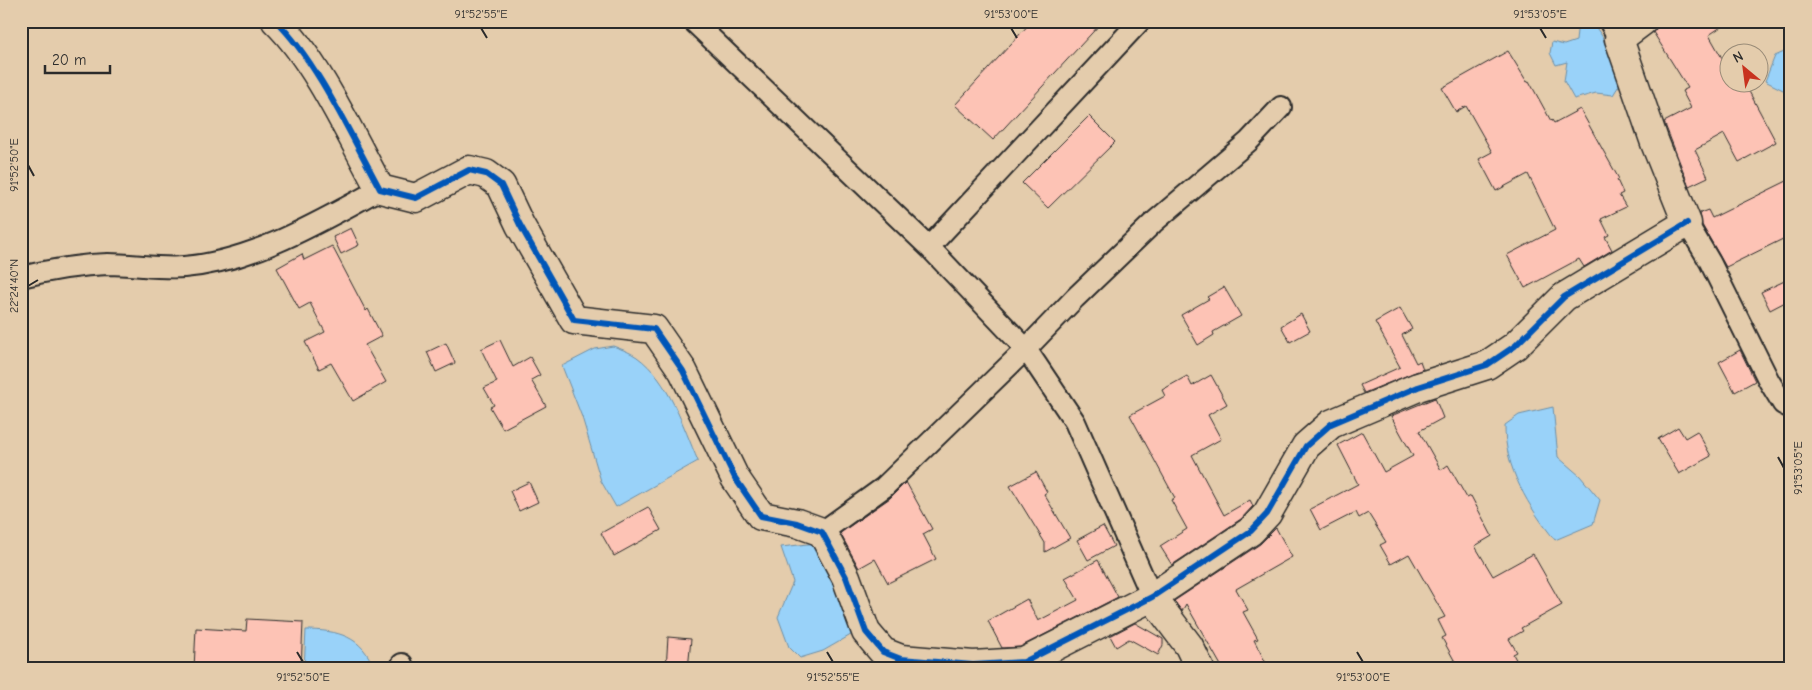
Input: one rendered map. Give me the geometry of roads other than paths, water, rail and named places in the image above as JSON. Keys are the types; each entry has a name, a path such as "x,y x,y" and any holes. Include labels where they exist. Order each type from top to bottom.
{"street":[{"path":"276,21 322,84 380,189"},
{"path":"692,21 929,247 1026,349 1075,422 1152,597 1189,646 1200,669"},
{"path":"929,247 1140,21"},
{"path":"1643,21 1614,30 1655,143 1688,223 1710,262 1769,382 1782,404 1791,408"},
{"path":"822,532 883,488 1153,223 1249,142 1281,107"},
{"path":"21,277 64,267 109,264 183,267 233,259 315,224 380,189 416,198 468,170 486,174 501,185 520,225 574,320 654,329 683,371 735,478 761,516 797,523 822,532 846,577 866,632 883,652 901,659 973,665 1024,662 1152,597 1251,531 1267,514 1306,446 1331,424 1418,387 1487,365 1515,346 1564,297 1688,223"}],"water":[{"path":"1578,21 1592,22 1602,36 1620,84 1613,95 1596,93 1574,99 1564,81 1567,62 1556,65 1550,53 1552,42 1564,45 1576,41"},
{"path":"1791,49 1791,94 1770,84 1770,68 1775,56"},
{"path":"613,346 637,357 658,378 674,404 698,461 616,507 601,481 582,417 562,366 595,349"},
{"path":"1553,407 1558,457 1580,476 1600,500 1593,524 1555,540 1527,501 1520,486 1509,456 1505,425 1519,415"},
{"path":"817,543 856,632 823,651 800,658 789,647 778,617 793,582 781,547"},
{"path":"306,630 328,631 348,637 363,649 374,669 304,669"}]}
